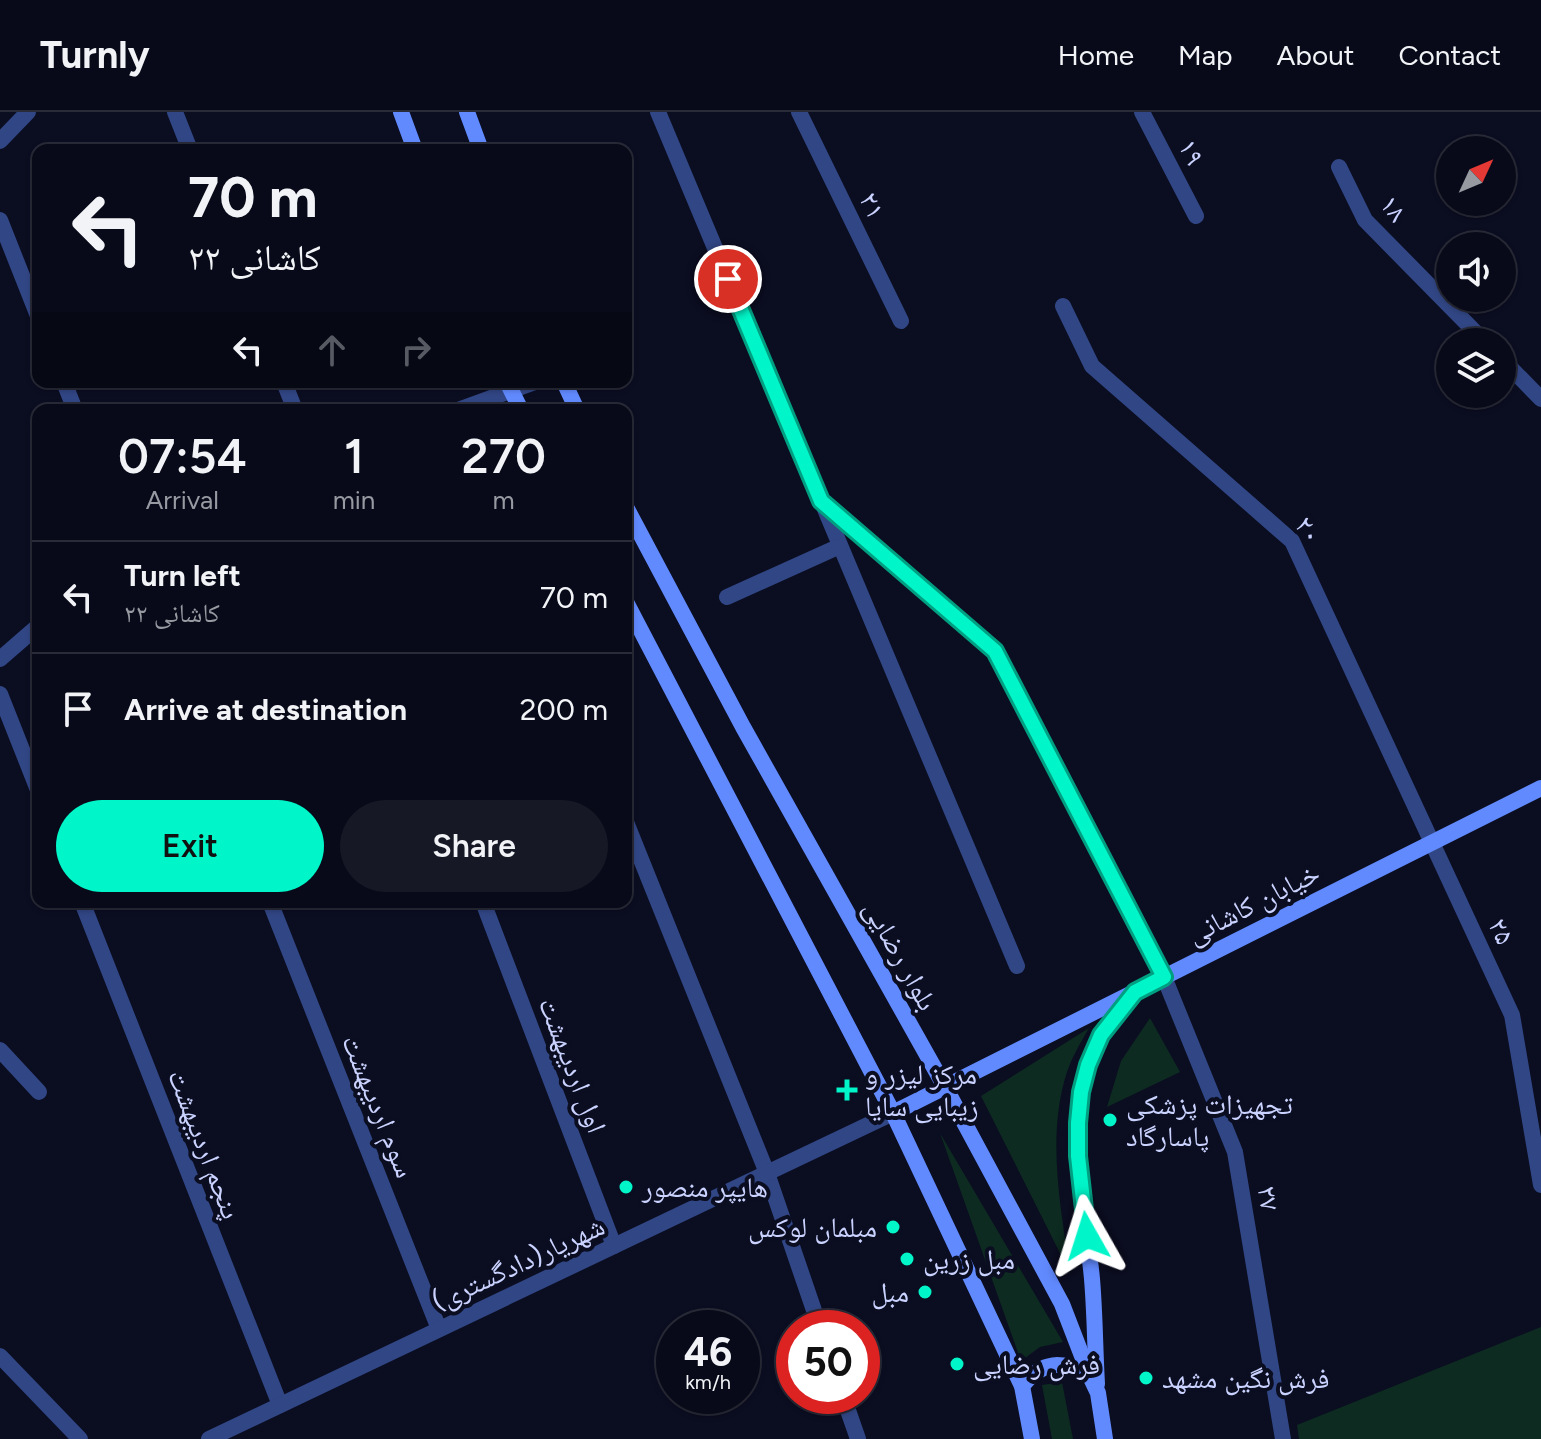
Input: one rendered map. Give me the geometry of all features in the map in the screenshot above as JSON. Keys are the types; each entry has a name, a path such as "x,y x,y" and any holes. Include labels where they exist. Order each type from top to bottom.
{"main road":[{"path":"401,112 413,144"},
{"path":"467,112 479,144"},
{"name":"بلوار رضایی","path":"632,518 743,727 945,1087 1062,1304 1098,1393 1105,1439"},
{"path":"632,613 893,1113 1022,1386 1032,1439"},
{"name":"خیابان کاشانی","path":"893,1113 1541,788"},
{"path":"1098,1393 1092,1280 1078,1156 1078,1123 1088,1065 1101,1035 1135,992"},
{"path":"1022,1386 1038,1370 1051,1365 1068,1366 1089,1374"}],"street":[{"path":"0,141 28,112"},
{"path":"175,112 188,144"},
{"path":"658,112 1017,966"},
{"name":"۲۱","path":"799,112 901,321"},
{"name":"۱۹","path":"1142,112 1196,216"},
{"name":"۱۸","path":"1339,167 1365,220 1471,328"},
{"path":"0,220 32,301"},
{"name":"۲۰","path":"1063,306 1092,366 1292,541 1432,842"},
{"path":"1516,373 1541,399"},
{"path":"472,404 504,388"},
{"name":"۲۷","path":"821,501 995,651 1164,977 1235,1152 1283,1439"},
{"path":"727,597 840,546"},
{"path":"0,659 32,631"},
{"path":"0,694 32,775"},
{"path":"632,837 767,1173 814,1310"},
{"name":"۲۵","path":"1432,842 1512,1015 1541,1185"},
{"name":"پنجم اردیبهشت","path":"84,908 280,1405"},
{"name":"سوم اردیبهشت","path":"272,908 439,1329"},
{"name":"اول اردیبهشت","path":"485,908 614,1246"},
{"path":"0,1050 39,1092"},
{"name":"شهریار(دادگستری)","path":"209,1439 893,1113"},
{"path":"0,1356 80,1439"},
{"path":"849,1414 858,1439"}],"green space":[{"path":"1150,1018 1180,1072 1107,1107 1121,1061"},
{"path":"1089,1028 1067,1072 1057,1122 1057,1172 1070,1273 981,1096"},
{"path":"940,1133 1063,1342 1040,1347 1021,1361"},
{"path":"1541,1327 1541,1439 1299,1439 1297,1425"},
{"path":"1062,1382 1073,1439 1052,1439 1042,1385"}],"place":[{"name":"مرکز لیزر و زیبایی سایا","path":"847,1090"},
{"name":"تجهیزات پزشکی پاسارگاد","path":"1110,1120"},
{"name":"هایپر منصور","path":"626,1187"},
{"name":"مبلمان لوکس","path":"893,1227"},
{"name":"مبل زرین","path":"907,1259"},
{"name":"مبل","path":"925,1292"},
{"name":"فرش رضایی","path":"957,1364"},
{"name":"فرش نگین مشهد","path":"1146,1378"}],"route":[{"path":"728,279 821,501 995,651 1164,977 1135,992 1101,1035 1088,1065 1078,1123 1078,1156 1087,1236"}]}
